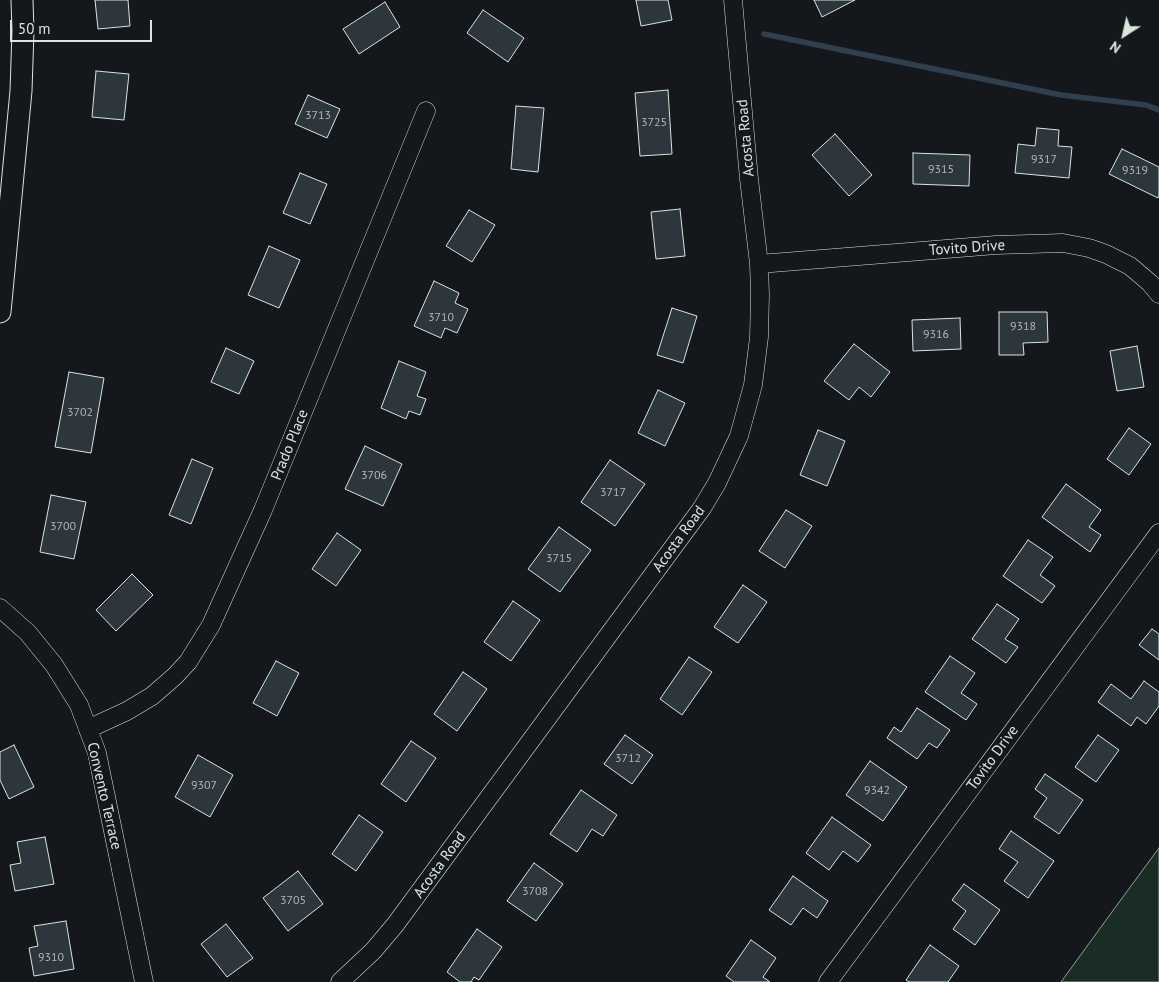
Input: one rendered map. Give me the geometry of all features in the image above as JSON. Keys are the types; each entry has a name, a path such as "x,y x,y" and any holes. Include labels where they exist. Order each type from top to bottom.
{"street":[{"path":"0,306 21,91 22,0"},
{"name":"Acosta Road","path":"340,982 373,951 395,925 702,508 717,483 739,436 753,385 759,337 760,295 759,264 749,179 733,0"},
{"name":"Prado Place","path":"88,728 127,711 152,696 188,662 211,625 264,510 426,111"},
{"name":"Tovito Drive","path":"759,264 996,245 1063,243 1097,250 1130,266 1150,282 1159,294"},
{"name":"Tovito Drive","path":"828,982 1159,534"},
{"name":"Convento Terrace","path":"0,608 28,633 54,665 79,705 88,728 97,753 144,982"}],"green space":[{"path":"1159,848 1159,982 1061,982 1117,905"}],"building":[{"path":"95,0 128,0 130,26 98,29"},
{"path":"636,0 668,0 672,20 641,26"},
{"path":"814,0 855,0 822,17"},
{"path":"385,2 400,27 359,54 343,29"},
{"path":"483,10 524,38 508,62 467,33"},
{"path":"96,71 129,74 124,120 92,117"},
{"path":"668,90 672,154 640,156 635,93"},
{"path":"308,95 340,109 327,138 295,124"},
{"path":"516,106 544,108 538,172 511,169"},
{"path":"1037,128 1059,130 1058,146 1072,147 1069,178 1015,173 1018,144 1035,146"},
{"path":"835,134 872,175 849,196 812,155"},
{"path":"1122,149 1159,167 1158,198 1109,174"},
{"path":"913,153 970,155 969,186 913,184"},
{"path":"300,173 327,184 310,224 283,213"},
{"path":"680,209 685,256 656,259 651,212"},
{"path":"469,210 495,225 472,262 446,246"},
{"path":"269,246 300,260 279,308 248,295"},
{"path":"434,281 459,293 455,303 468,309 457,333 445,328 441,338 414,326"},
{"path":"672,308 697,316 683,363 657,355"},
{"path":"999,312 1047,312 1048,342 1023,343 1024,355 999,355"},
{"path":"960,318 961,349 913,351 912,320"},
{"path":"854,344 890,372 871,397 859,387 849,400 824,381"},
{"path":"1137,346 1144,387 1117,391 1110,351"},
{"path":"226,348 254,361 239,394 211,382"},
{"path":"399,361 426,372 417,396 426,399 420,415 409,411 406,419 381,408"},
{"path":"69,372 104,378 91,453 55,447"},
{"path":"658,390 685,403 665,446 638,433"},
{"path":"1129,428 1151,444 1129,475 1107,459"},
{"path":"818,430 845,441 827,486 800,475"},
{"path":"365,446 402,464 383,506 345,489"},
{"path":"192,459 213,468 191,524 169,515"},
{"path":"610,460 645,484 615,526 581,502"},
{"path":"1066,484 1101,510 1089,527 1101,535 1090,552 1042,517"},
{"path":"51,495 86,502 74,559 40,552"},
{"path":"786,510 812,526 785,568 759,551"},
{"path":"559,527 591,550 560,592 528,569"},
{"path":"337,533 361,550 336,586 312,569"},
{"path":"1028,540 1053,557 1040,575 1055,586 1042,603 1003,576"},
{"path":"132,574 153,595 116,631 96,610"},
{"path":"743,585 767,602 738,643 714,627"},
{"path":"513,601 540,620 511,661 484,642"},
{"path":"997,604 1019,619 1005,639 1018,647 1006,663 972,639"},
{"path":"1152,629 1159,634 1159,660 1139,645"},
{"path":"950,656 975,673 961,693 977,704 966,720 925,692"},
{"path":"689,657 712,672 682,715 660,699"},
{"path":"276,661 299,673 277,716 253,703"},
{"path":"463,672 487,689 457,731 434,714"},
{"path":"1144,681 1159,692 1159,706 1146,724 1137,717 1131,726 1098,702 1111,684 1131,699"},
{"path":"917,708 950,730 937,748 929,743 917,759 887,738 894,727 901,732"},
{"path":"625,735 653,755 632,784 604,764"},
{"path":"1098,735 1119,750 1096,782 1075,767"},
{"path":"411,741 436,758 406,802 381,784"},
{"path":"14,745 34,787 9,799 0,780 0,752"},
{"path":"198,755 233,775 210,817 175,797"},
{"path":"870,761 907,787 883,821 846,795"},
{"path":"1045,774 1083,800 1059,834 1034,817 1047,798 1035,789"},
{"path":"581,790 617,815 603,836 592,829 577,852 550,834"},
{"path":"359,815 383,832 356,871 332,854"},
{"path":"832,817 871,845 858,862 843,851 829,870 806,853"},
{"path":"1011,831 1054,861 1028,898 1004,881 1018,862 999,849"},
{"path":"45,837 54,884 15,891 10,865 21,863 17,842"},
{"path":"534,863 563,884 536,921 507,901"},
{"path":"298,871 323,904 288,931 263,898"},
{"path":"793,876 828,901 817,918 803,908 791,925 769,910"},
{"path":"964,884 1000,910 975,945 953,929 966,911 952,900"},
{"path":"66,921 74,969 34,976 29,948 38,946 34,926"},
{"path":"226,924 253,958 227,977 201,944"},
{"path":"477,929 502,947 479,980 474,977 471,982 460,982 447,972"},
{"path":"751,940 776,958 763,977 770,982 734,982 726,976"},
{"path":"930,945 959,966 948,982 909,982 906,980"}],"waterway":[{"path":"764,34 1061,95 1146,105 1159,110"}]}
